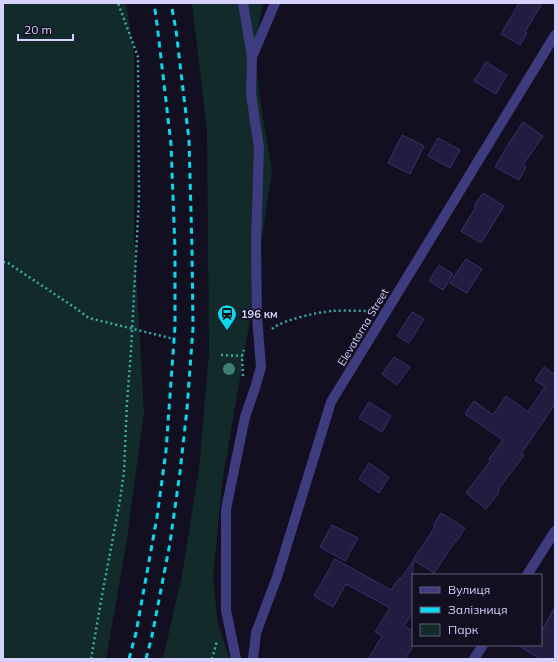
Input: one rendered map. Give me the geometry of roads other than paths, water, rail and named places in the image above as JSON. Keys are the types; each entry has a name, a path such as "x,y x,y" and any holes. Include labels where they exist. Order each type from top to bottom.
{"street":[{"path":"236,659 226,610 226,509 244,417 261,367 257,317 256,242 259,148 251,94 252,57 243,3"},
{"path":"252,57 275,3"},
{"name":"Elevatorna Street","path":"253,659 256,633 276,578 331,402 555,35"},
{"path":"528,574 555,531"},
{"path":"474,659 481,646"}],"railway":[{"path":"129,659 136,633 157,517 166,451 175,326 175,249 171,144 154,3"},
{"path":"146,659 152,636 170,543 187,409 193,328 189,140 176,30 171,3"}],"place":[{"name":"196 км","path":"227,331"}]}
